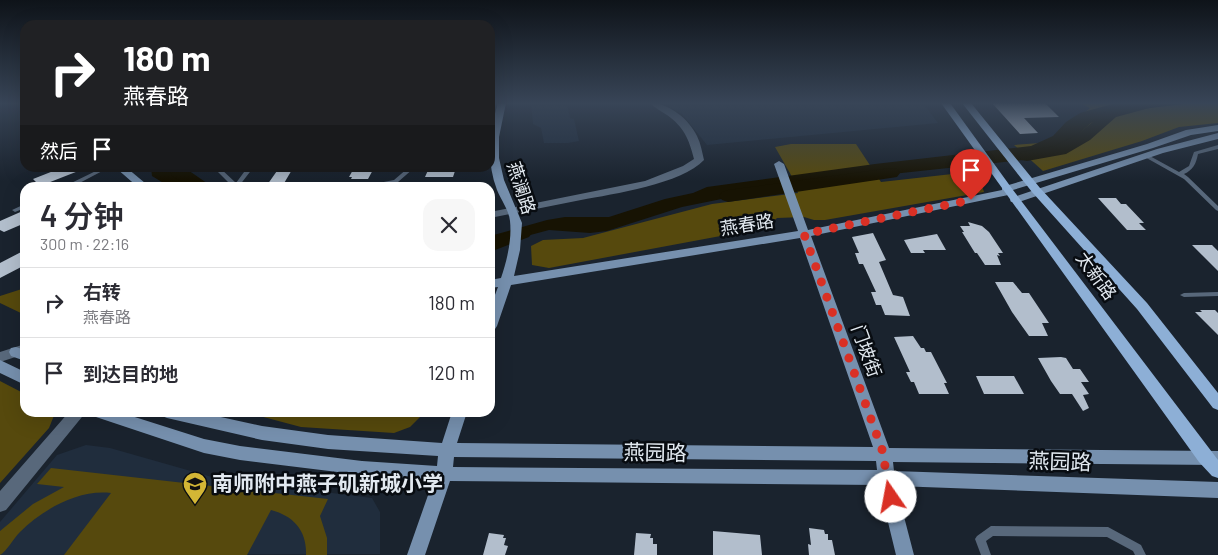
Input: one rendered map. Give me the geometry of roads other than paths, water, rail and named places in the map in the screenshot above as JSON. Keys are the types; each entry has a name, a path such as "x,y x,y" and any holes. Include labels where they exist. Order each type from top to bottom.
{"main road":[{"name":"太新路","path":"964,129 1010,194 1212,458 1218,470"},
{"name":"太新路","path":"987,129 1038,192 1142,306 1218,404"}],"street":[{"path":"495,214 648,184 687,168 699,160 693,137 687,129"},
{"name":"燕春路","path":"1010,194 1026,177 1150,146 1189,132 1211,129"},
{"name":"燕春路","path":"495,284 804,234 1010,194 1038,192 1146,156 1218,136"},
{"name":"门坡街","path":"778,164 884,455 886,478 905,555"},
{"name":"燕澜路","path":"495,167 503,194 514,210 516,223 514,257 495,312"},
{"path":"126,172 138,182"},
{"path":"0,357 20,352"},
{"path":"0,366 20,376"},
{"path":"0,504 75,417"},
{"name":"燕园路","path":"114,417 204,446 362,468 444,474 886,478 1218,490"},
{"name":"燕园路","path":"190,417 262,433 319,441 448,450 1212,458"},
{"path":"416,555 444,474 448,450 458,417"}],"lane":[{"path":"1179,174 1189,171 1193,166 1196,154 1218,147"},
{"path":"1146,156 1186,178 1218,210"},
{"path":"76,182 97,172"},
{"path":"220,172 231,182"},
{"path":"390,182 396,181 406,172"},
{"path":"15,210 20,208"},
{"path":"1184,295 1218,294"},
{"path":"986,555 980,539 991,531 1108,532 1137,548 1141,555"}],"waterway":[{"path":"1027,156 1060,150 1084,137 1094,129"},
{"path":"178,172 195,182"},
{"path":"728,196 891,173"},
{"path":"495,244 522,233"}],"place":[{"name":"南师附中燕子矶新城小学","path":"195,505"}]}
